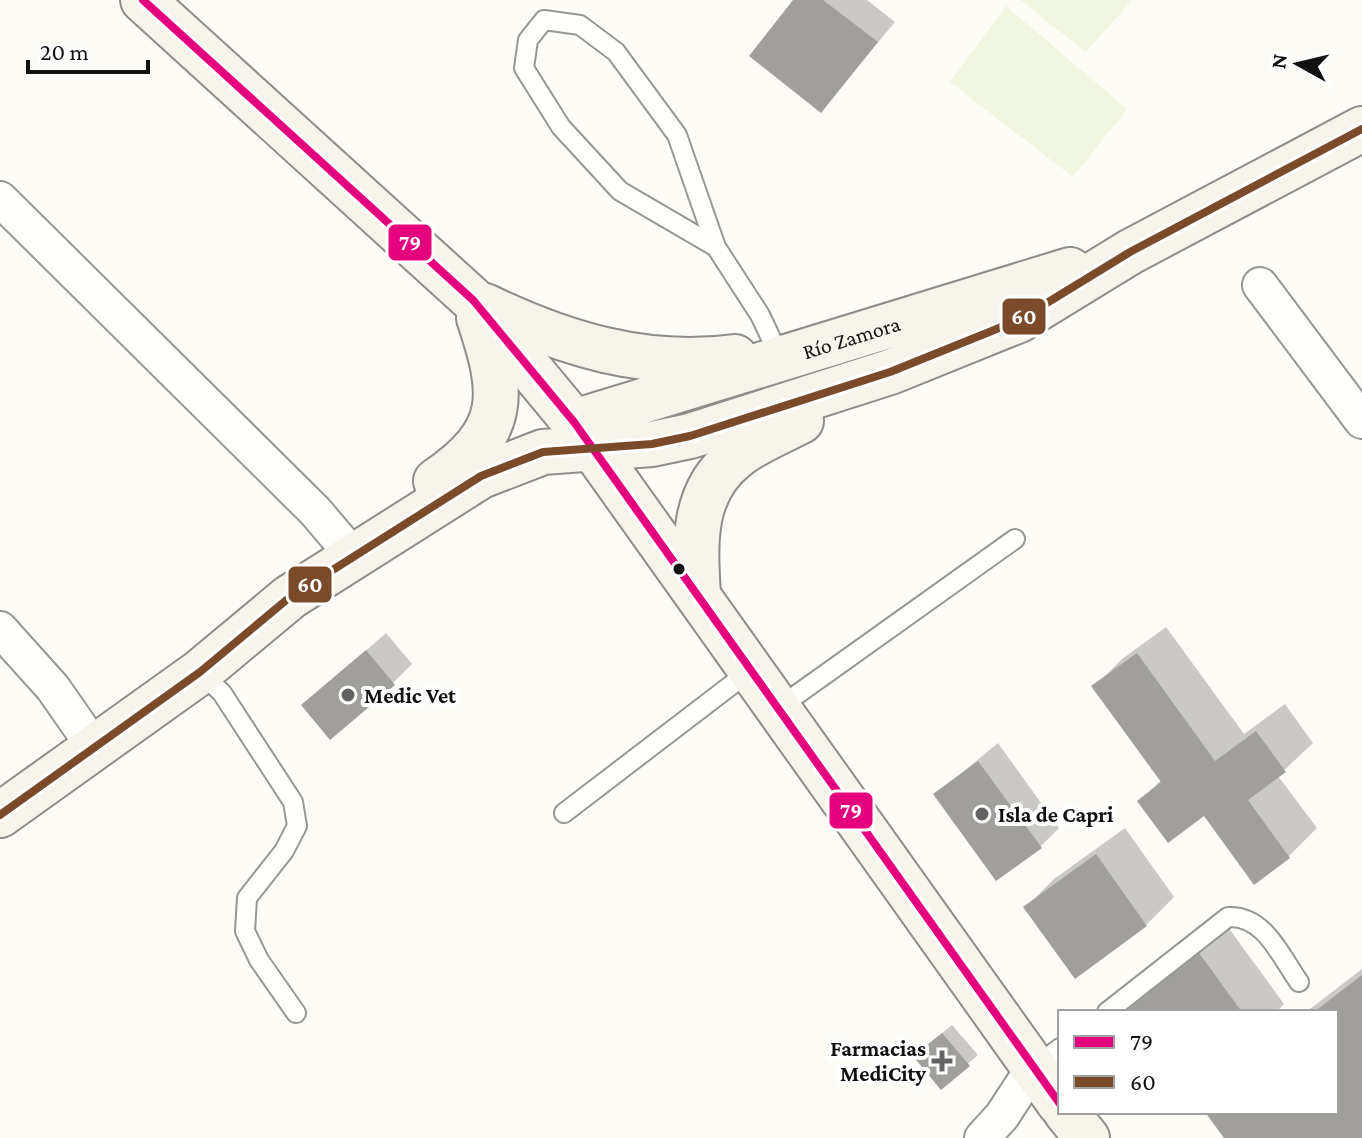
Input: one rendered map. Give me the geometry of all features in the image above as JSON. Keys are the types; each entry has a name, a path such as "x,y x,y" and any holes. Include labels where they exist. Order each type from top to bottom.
{"street":[{"path":"143,0 473,300 584,435 778,708 1046,1059 1058,1098"},
{"name":"Río Zamora","path":"584,435 652,444 690,436 890,372 1019,320 1130,252 1362,129"},
{"path":"0,199 315,511 343,544"},
{"name":"Río Zamora","path":"0,815 200,672 290,597 481,476 825,345 1130,252"},
{"path":"1260,285 1362,421"},
{"path":"473,300 544,335 592,349 667,358 718,359 825,345"},
{"path":"290,597 304,570 450,471 483,441 496,408 495,366 473,300"},
{"path":"698,595 696,526 709,487 735,457 890,372"},
{"path":"481,476 567,474 607,486 635,503"},
{"path":"0,629 53,688 94,747"},
{"path":"982,1138 1046,1059"},
{"path":"1068,1114 1087,1138"}],"lane":[{"path":"716,247 620,191 561,127 524,68 528,40 544,20 580,25 616,52 677,135 716,247 760,315 777,351"},
{"path":"778,708 1015,539"},
{"path":"564,813 751,670"},
{"path":"200,672 222,693 293,802 297,826 284,851 247,898 245,931 259,960 296,1013"},
{"path":"1110,1010 1228,917 1244,916 1256,921 1299,982"}],"green space":[{"path":"1020,0 1132,0 1086,52"},
{"path":"1006,6 1127,109 1073,177 950,82"}],"building":[{"path":"793,0 823,0 878,42 821,113 749,56"},
{"name":"Medic Vet","path":"366,650 395,685 330,740 301,705"},
{"path":"1137,653 1215,761 1256,731 1286,772 1248,800 1290,858 1254,885 1204,816 1168,843 1137,801 1161,782 1091,686"},
{"path":"978,761 1042,848 996,881 933,794"},
{"path":"1096,854 1147,926 1075,979 1023,907"},
{"path":"1199,953 1241,1010 1123,1010"},
{"path":"1362,975 1362,1138 1224,1138 1206,1114 1338,1114 1338,1010 1317,1010"},
{"name":"Farmacias MediCity","path":"942,1033 970,1066 941,1090 913,1056"}],"transit line":[{"name":"79","path":"143,0 473,300 574,422 1058,1101"},
{"name":"60","path":"0,815 200,672 290,597 481,476 543,452 652,444 690,436 890,372 1019,320 1130,252 1362,129"}],"place":[{"name":"Medic Vet","path":"348,695"},
{"name":"Isla de Capri","path":"982,814"},
{"name":"Farmacias MediCity","path":"942,1061"}]}
